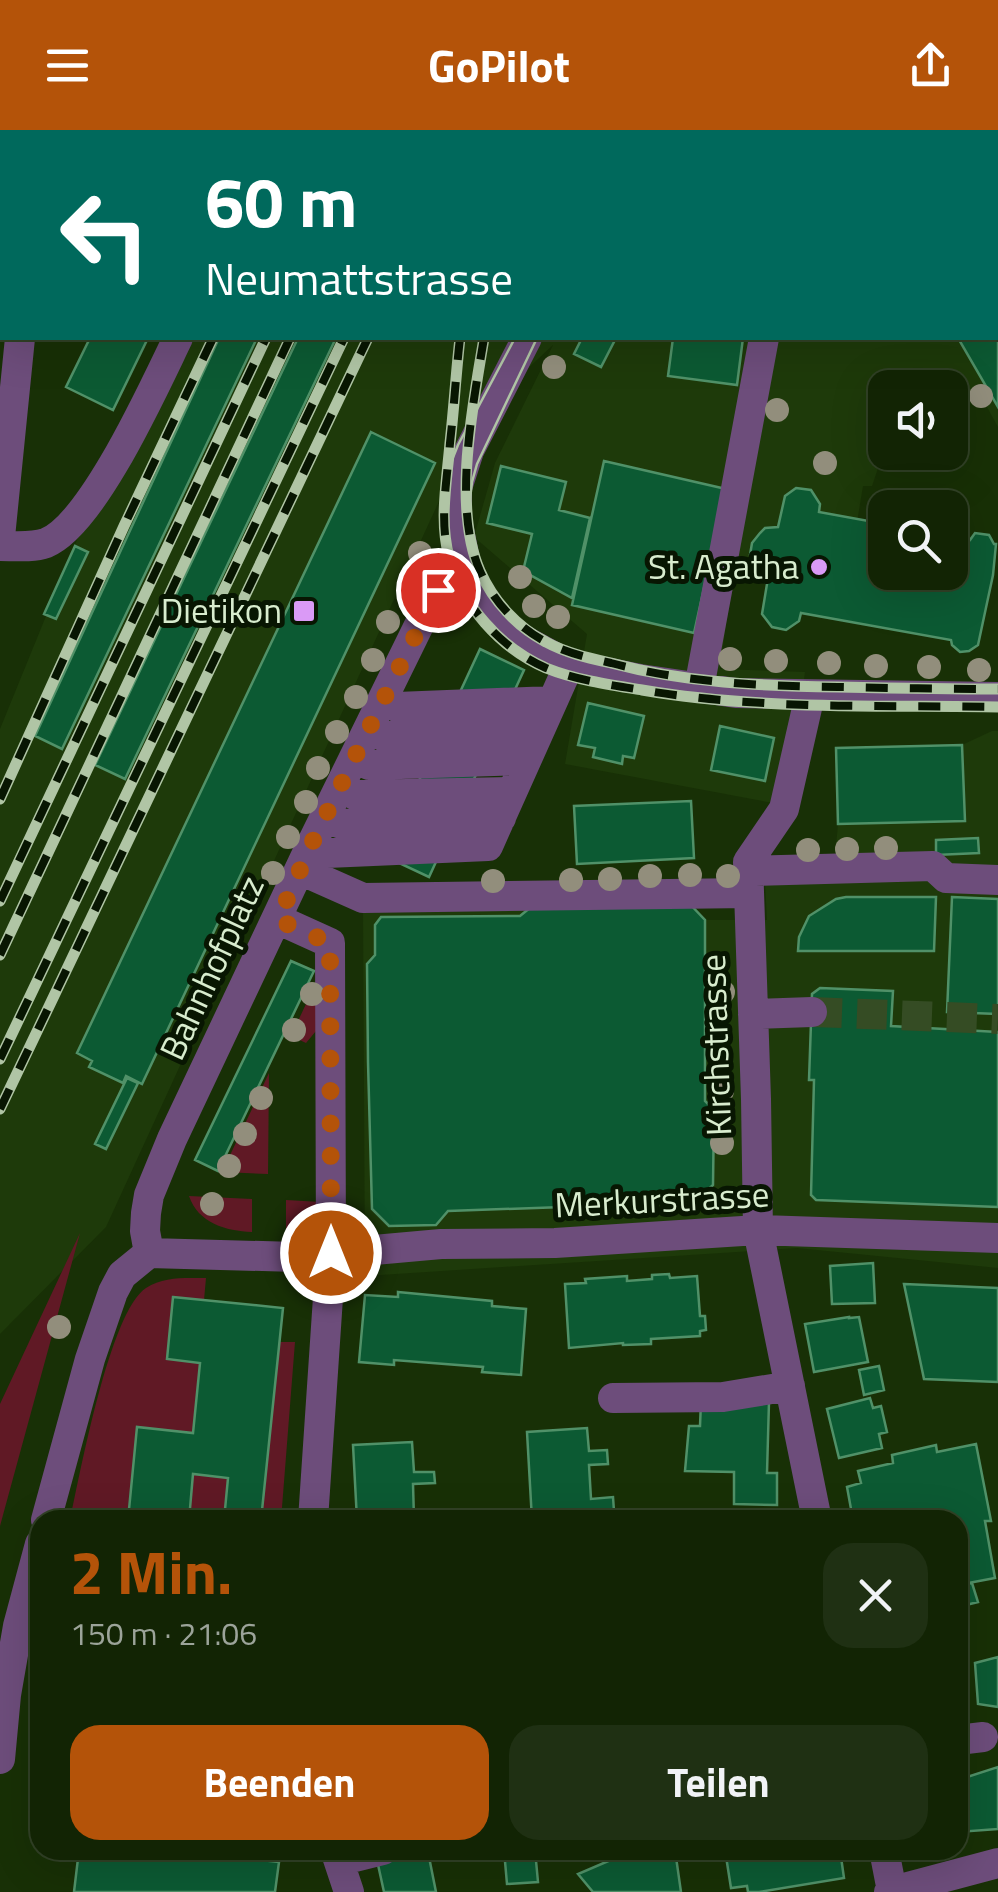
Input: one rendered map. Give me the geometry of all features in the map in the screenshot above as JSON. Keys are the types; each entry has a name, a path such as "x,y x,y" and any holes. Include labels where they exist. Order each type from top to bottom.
{"street":[{"path":"0,537 5,436 20,340"},
{"path":"0,546 38,545 71,523 125,444 177,340"},
{"path":"525,340 469,451 458,488 457,520 468,574 485,606 516,636 569,665 736,693 998,697"},
{"path":"699,688 764,340"},
{"name":"Bahnhofplatz","path":"149,1254 146,1213 172,1139 438,590 468,574"},
{"path":"306,858 327,853 488,846 569,665"},
{"path":"748,882 748,862 784,809 810,695"},
{"path":"383,700 397,707 552,701"},
{"path":"369,730 383,736 539,730"},
{"path":"354,759 369,766 526,760"},
{"path":"340,788 355,795 507,805"},
{"path":"326,816 341,824 507,805"},
{"path":"306,858 363,898 748,882 933,866 946,878 998,880"},
{"name":"Kirchstrasse","path":"748,882 758,1230 815,1510"},
{"path":"278,920 330,943 331,1253 315,1510"},
{"path":"753,1014 812,1012"},
{"name":"Merkurstrasse","path":"331,1253 442,1244 555,1243 758,1230 998,1238"},
{"path":"49,1510 90,1358 122,1275 149,1254 268,1258 331,1253"},
{"path":"613,1398 723,1397 790,1386"},
{"path":"0,1759 6,1695 30,1581"},
{"path":"339,1860 349,1892"},
{"path":"886,1860 891,1891 998,1863"}],"shaded area":[{"path":"170,340 998,340 998,427 977,389 968,393 968,370 868,370 868,470 877,470 872,486 863,486 856,528 736,572 720,669 805,672 797,730 778,804 565,764 587,634 474,537 495,463 553,345 479,414 106,1227 0,1334 0,729 110,459"},
{"path":"998,731 998,1268 797,1248 365,1276 363,907 686,900 705,920 767,920 765,883 833,880 838,824 836,748 962,745"},
{"path":"313,989 320,991 321,1025 306,1043 291,1036"},
{"path":"269,1073 268,1174 222,1172"},
{"path":"189,1196 252,1199 252,1232 214,1224 199,1213"},
{"path":"286,1200 321,1202 318,1226 314,1230 286,1232"},
{"path":"80,1233 0,1526 0,1404"},
{"path":"175,1278 206,1278 204,1300 173,1297 167,1358 200,1363 193,1433 137,1427 129,1510 72,1510 98,1395 120,1327 146,1288"},
{"path":"279,1342 295,1342 282,1510 262,1510"},
{"path":"193,1474 228,1478 225,1510 190,1510"}],"building":[{"path":"89,340 147,340 113,410 66,387"},
{"path":"218,340 256,340 62,749 35,736"},
{"path":"297,340 335,340 125,779 95,765"},
{"path":"581,340 615,340 601,367 574,354"},
{"path":"673,340 743,340 737,385 668,376"},
{"path":"959,340 998,341 998,407"},
{"path":"371,432 435,463 142,1084 126,1076 123,1083 89,1067 92,1061 77,1053"},
{"path":"604,461 726,489 694,633 572,605"},
{"path":"501,466 566,482 559,510 590,518 572,598 523,571 532,534 487,523"},
{"name":"St. Agatha","path":"796,488 811,490 820,504 819,512 868,521 868,590 968,590 968,540 975,533 989,535 996,544 993,575 978,645 960,652 951,640 801,613 799,621 786,630 772,627 762,614 767,584 754,572 750,555 752,543 765,528 778,527 785,496"},
{"path":"75,546 88,552 56,619 44,614"},
{"path":"480,649 524,670 429,877 384,856"},
{"path":"588,703 644,716 634,758 623,756 622,764 593,757 595,748 578,745"},
{"path":"720,726 774,738 765,781 711,770"},
{"path":"962,745 965,821 838,824 836,748"},
{"path":"691,801 694,858 577,864 574,806"},
{"path":"978,838 979,853 936,855 936,840"},
{"path":"846,897 936,897 934,951 798,951 799,937 809,916"},
{"path":"952,897 998,899 998,1014 947,1012"},
{"path":"686,900 705,920 705,1101 714,1110 713,1185 699,1198 572,1199 563,1207 448,1211 436,1225 389,1226 372,1209 368,1062 367,964 375,955 375,925 381,917 520,916 531,907"},
{"path":"291,961 314,971 218,1171 195,1160"},
{"path":"820,988 893,991 891,1026 998,1032 998,1207 816,1200 811,1195 812,994"},
{"path":"127,1078 138,1083 106,1149 95,1144"},
{"path":"873,1263 875,1303 832,1304 830,1266"},
{"path":"669,1274 670,1278 697,1276 700,1316 705,1316 706,1330 700,1331 700,1336 651,1339 651,1344 569,1348 565,1284 627,1276 627,1281 652,1279 652,1275"},
{"path":"904,1284 998,1288 998,1382 924,1379"},
{"path":"398,1292 492,1301 492,1306 526,1309 521,1375 482,1372 483,1367 394,1360 394,1365 359,1362 365,1295 398,1297"},
{"path":"173,1297 283,1308 262,1510 225,1510 228,1478 193,1474 190,1510 129,1510 137,1427 193,1433 200,1363 167,1359"},
{"path":"859,1317 868,1362 814,1372 805,1324"},
{"path":"879,1366 884,1390 864,1395 859,1370"},
{"path":"870,1398 873,1408 881,1406 887,1432 879,1434 882,1448 839,1458 827,1409"},
{"path":"701,1401 769,1402 767,1473 777,1473 777,1505 734,1504 734,1472 685,1471 689,1426 700,1426"},
{"path":"587,1428 589,1451 607,1450 608,1464 589,1465 591,1499 613,1497 614,1510 531,1510 527,1432"},
{"path":"412,1442 414,1472 434,1472 435,1483 413,1484 414,1510 356,1510 353,1445"},
{"path":"976,1444 991,1521 985,1521 995,1578 968,1583 968,1510 851,1510 847,1487 861,1483 858,1471 893,1463 892,1455 936,1445 937,1452"},
{"path":"972,1583 978,1602 968,1604 968,1584"},
{"path":"998,1657 998,1707 978,1704 975,1663"},
{"path":"998,1767 998,1829 968,1831 968,1777"},
{"path":"78,1860 279,1862 275,1892 74,1892"},
{"path":"377,1860 430,1860 436,1892 384,1892"},
{"path":"505,1860 536,1860 538,1882 507,1884"},
{"path":"611,1860 676,1860 681,1892 593,1892 578,1874"},
{"path":"727,1860 841,1860 844,1878 759,1892 748,1892 747,1886 731,1888"}],"tunnel":[{"path":"812,1012 998,1019"}],"tram line":[{"path":"445,500 458,445 514,340"},
{"path":"468,516 477,464 536,340"}],"railway":[{"path":"0,799 212,340"},
{"path":"0,901 265,340"},
{"path":"0,955 289,340"},
{"path":"0,1059 343,340"},
{"path":"0,1109 367,340"},
{"path":"460,340 445,500 446,543 455,575 473,608 513,649 569,676 686,696 820,705 998,707"},
{"path":"484,340 467,456 467,517 480,571 492,593 535,636 586,657 695,679 781,686 998,689"}],"place":[{"name":"St. Agatha","path":"819,567"},
{"name":"Dietikon","path":"304,611"}],"route":[{"path":"331,1253 330,943 278,920 311,845 438,590"}]}
